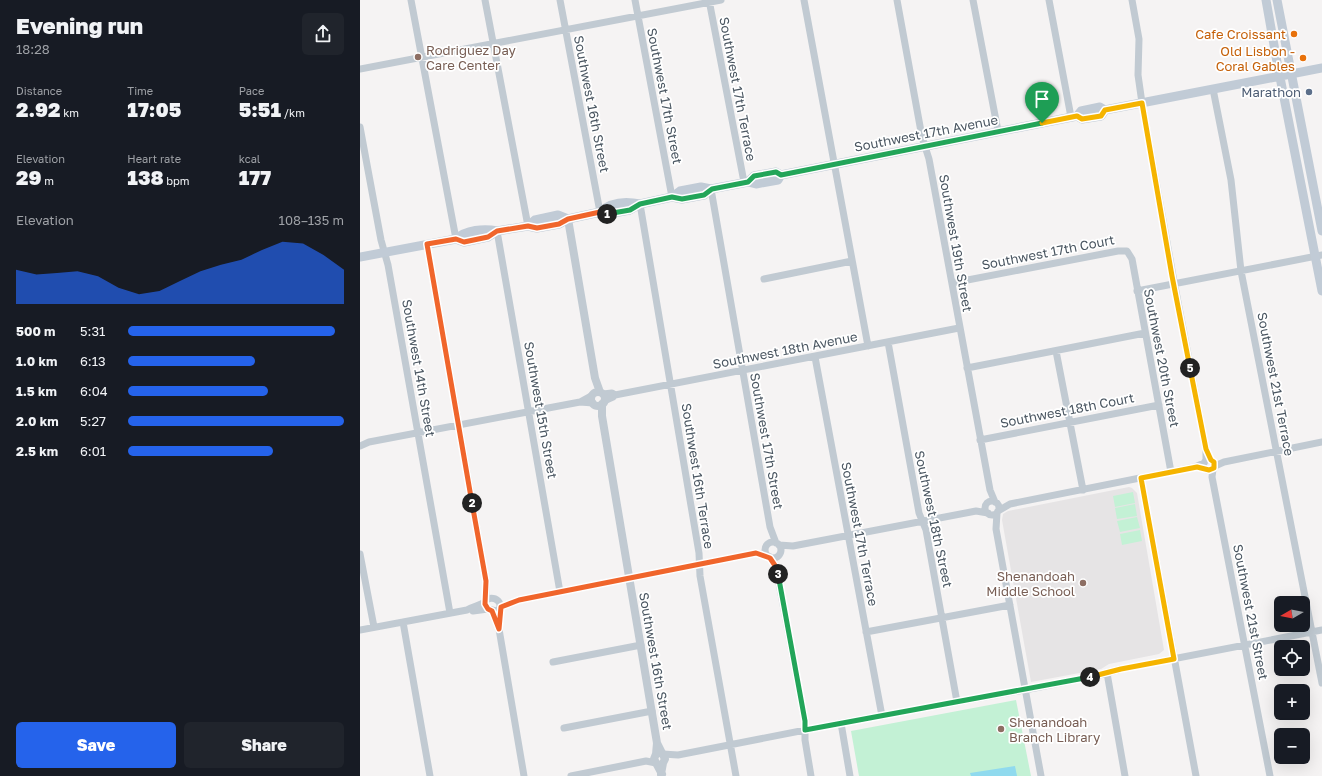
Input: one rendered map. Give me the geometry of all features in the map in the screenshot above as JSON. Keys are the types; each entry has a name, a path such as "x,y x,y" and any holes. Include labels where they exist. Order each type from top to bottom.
{"main road":[{"path":"1266,0 1280,76 1318,255 1322,291"},
{"path":"1277,0 1322,231"},
{"name":"Southwest 17th Avenue","path":"360,257 456,239 464,242 488,237 497,231 528,226 537,228 559,224 568,219 600,212 608,214 630,210 640,204 672,197 682,199 704,195 712,189 746,182 756,184 770,182 778,180 781,175 1074,116 1082,119 1101,116 1105,110 1322,68"}],"street":[{"path":"411,0 456,239"},
{"path":"485,0 528,226"},
{"name":"Southwest 16th Street","path":"560,0 600,212"},
{"name":"Southwest 17th Street","path":"635,0 672,197"},
{"path":"360,69 709,1 721,0"},
{"path":"804,0 868,346"},
{"name":"Southwest 19th Street","path":"897,0 925,146 929,159 990,490 990,507"},
{"path":"973,0 998,131"},
{"path":"1049,0 1074,116"},
{"name":"Southwest 21st Street","path":"1132,0 1139,40 1138,75 1142,103 1174,284 1270,776"},
{"name":"Southwest 17th Terrace","path":"709,1 746,182"},
{"name":"Southwest 21st Terrace","path":"1214,89 1228,159 1241,271 1322,683"},
{"name":"Southwest 14th Street","path":"360,127 384,253 388,265 450,613"},
{"name":"Southwest 17th Street","path":"712,189 770,531 777,544"},
{"name":"Southwest 16th Terrace","path":"640,204 699,553 700,576 736,776"},
{"name":"Southwest 16th Street","path":"568,219 630,578 662,775"},
{"name":"Southwest 15th Street","path":"497,231 560,592"},
{"path":"427,244 486,581 488,606 499,629 524,776"},
{"name":"Southwest 17th Court","path":"952,283 1125,250"},
{"name":"Southwest 20th Street","path":"1125,250 1129,253 1132,259 1171,472"},
{"path":"1137,291 1318,255"},
{"path":"764,278 852,261"},
{"name":"Southwest 18th Avenue","path":"598,399 612,393 615,395 960,328"},
{"path":"967,368 1145,333"},
{"name":"Southwest 18th Street","path":"888,342 917,505 926,530 957,702"},
{"path":"1056,351 1083,490"},
{"name":"Southwest 17th Terrace","path":"816,357 882,716"},
{"path":"360,446 369,442 418,432 598,399"},
{"name":"Southwest 18th Court","path":"980,440 1159,404"},
{"path":"360,441 369,442"},
{"path":"488,606 489,598 498,604 700,565 756,553 773,542 793,546 849,536 1322,442"},
{"path":"1141,478 1196,776"},
{"path":"990,507 993,515 1010,504"},
{"path":"990,507 996,529 1041,776"},
{"path":"996,529 998,512"},
{"name":"Southwest 17th Street","path":"767,545 770,531"},
{"path":"776,567 781,549 777,544"},
{"path":"767,545 766,552 776,567 805,721 805,740 811,776"},
{"path":"756,553 769,557 779,555 793,546"},
{"path":"360,554 374,627"},
{"path":"486,581 490,586 491,594 498,604 500,623 499,629"},
{"path":"360,630 467,610 471,607 488,606 496,611 498,604"},
{"path":"866,632 1010,605"},
{"path":"403,622 430,776"},
{"path":"571,776 600,773 646,761 1025,689 1322,630"},
{"path":"553,662 641,646"},
{"path":"1107,673 1126,776"},
{"path":"564,728 652,711"},
{"path":"841,723 850,776"}],"shaded area":[{"name":"Shenandoah Middle School","path":"1129,487 1137,493 1164,650 1159,654 1109,664 1101,669 1031,682 1002,520 1003,514 1008,511"}],"green space":[{"path":"1133,492 1135,503 1115,507 1113,496"},
{"path":"1135,504 1137,516 1117,519 1115,508"},
{"path":"1137,517 1140,528 1120,532 1117,521"},
{"path":"1140,530 1142,541 1122,545 1120,534"},
{"path":"1016,700 1031,776 859,776 851,731"}],"water":[{"path":"1015,766 1017,776 971,776 970,773"}],"place":[{"name":"Cafe Croissant","path":"1294,34"},
{"name":"Rodriguez Day Care Center","path":"418,57"},
{"name":"Old Lisbon - Coral Gables","path":"1303,58"},
{"name":"Marathon","path":"1309,92"},
{"name":"Shenandoah Middle School","path":"1083,583"},
{"name":"Shenandoah Branch Library","path":"1001,729"}],"route":[{"path":"1142,103 1162,209 1172,276 1206,449 1211,460 1215,464 1214,468 1210,470 1197,467 1141,478 1174,659 1121,669 1099,676 805,730 805,721 776,567 768,556 759,555 756,553 519,600 501,607 499,613 499,629 492,611 488,609 485,604 486,581 427,244 456,239 464,242 488,237 497,231 528,226 537,228 559,224 568,219 600,212 608,214 630,210 640,204 672,197 682,199 704,195 712,189 748,182 754,176 776,172 781,175 1042,123 1077,116 1082,119 1101,116 1105,110 1142,103"}]}
